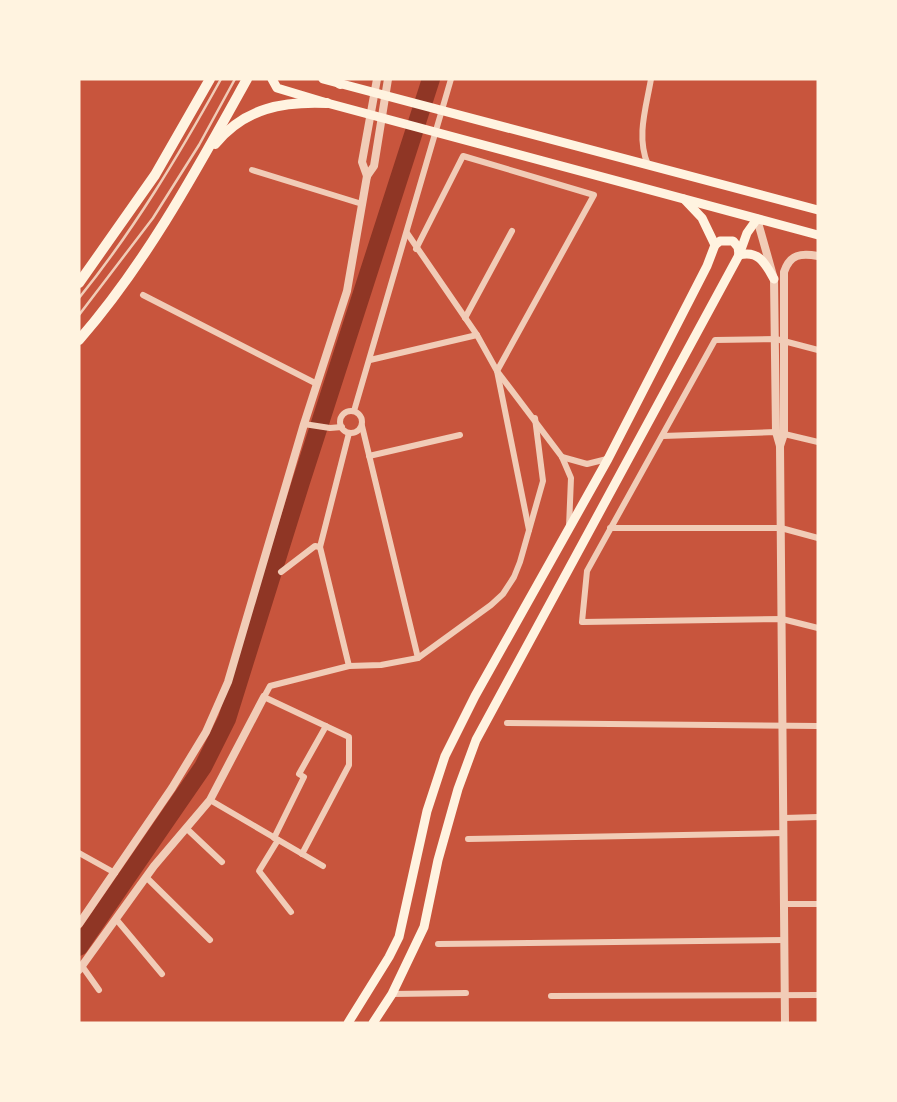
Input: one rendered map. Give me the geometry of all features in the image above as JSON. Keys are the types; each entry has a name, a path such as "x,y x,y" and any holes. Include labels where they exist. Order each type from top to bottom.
{"highway":[{"path":"79,283 155,175 210,79"},
{"path":"79,340 114,298 137,264 202,160 247,79"},
{"path":"202,160 220,138 243,118 267,108 298,102 327,103"}],"main road":[{"path":"272,79 274,86 281,89 338,107 818,235"},
{"path":"323,79 818,210"},
{"path":"684,199 702,218 715,245"},
{"path":"373,1023 392,994 424,927 441,849 458,789 477,740 739,254 747,233 757,219"},
{"path":"348,1023 399,937 428,811 446,756 481,685 608,459 692,297 715,245 720,241 733,242 738,247 739,254"},
{"path":"739,254 753,253 758,256 774,279"}],"street":[{"path":"367,176 362,162 377,79"},
{"path":"79,925 172,788 206,732 228,682 304,424 347,291 367,176 374,166 388,79"},
{"path":"354,411 451,79"},
{"path":"645,164 641,137 651,79"},
{"path":"416,249 463,156 594,195 497,371 529,532"},
{"path":"253,170 362,204"},
{"path":"757,219 774,279 780,340"},
{"path":"465,318 512,231"},
{"path":"407,233 477,335 497,371 562,457 571,478 569,531"},
{"path":"785,1023 780,340 786,266 793,257 804,253 818,256"},
{"path":"143,295 317,384"},
{"path":"370,360 477,335"},
{"path":"818,350 780,340 715,340 587,571 582,622 782,619 818,628"},
{"path":"354,411 362,418 418,657"},
{"path":"354,411 344,414 340,420 342,427 349,433 355,433 362,426"},
{"path":"99,990 80,968 146,877 210,800 270,686 349,666 381,665 418,657 503,594 514,577 543,481 535,418"},
{"path":"304,424 342,427"},
{"path":"349,433 320,547 349,666"},
{"path":"663,436 780,433 818,442"},
{"path":"369,456 460,435"},
{"path":"562,457 587,464 608,459"},
{"path":"610,528 781,528 818,538"},
{"path":"281,572 315,546 320,547"},
{"path":"264,697 349,737 349,765 302,854"},
{"path":"507,723 818,726"},
{"path":"291,912 259,870 304,777 299,775 326,726"},
{"path":"210,800 323,866"},
{"path":"783,818 818,817"},
{"path":"186,828 222,862"},
{"path":"468,839 784,833"},
{"path":"79,853 115,873"},
{"path":"146,877 210,940"},
{"path":"784,904 818,904"},
{"path":"117,919 162,974"},
{"path":"438,944 785,940"},
{"path":"392,994 466,993"},
{"path":"551,996 818,995"}],"lane":[{"path":"79,298 120,244 165,176 221,79"},
{"path":"79,315 153,218 235,79"}],"waterway":[{"path":"79,947 203,767 227,719 431,79"}]}
